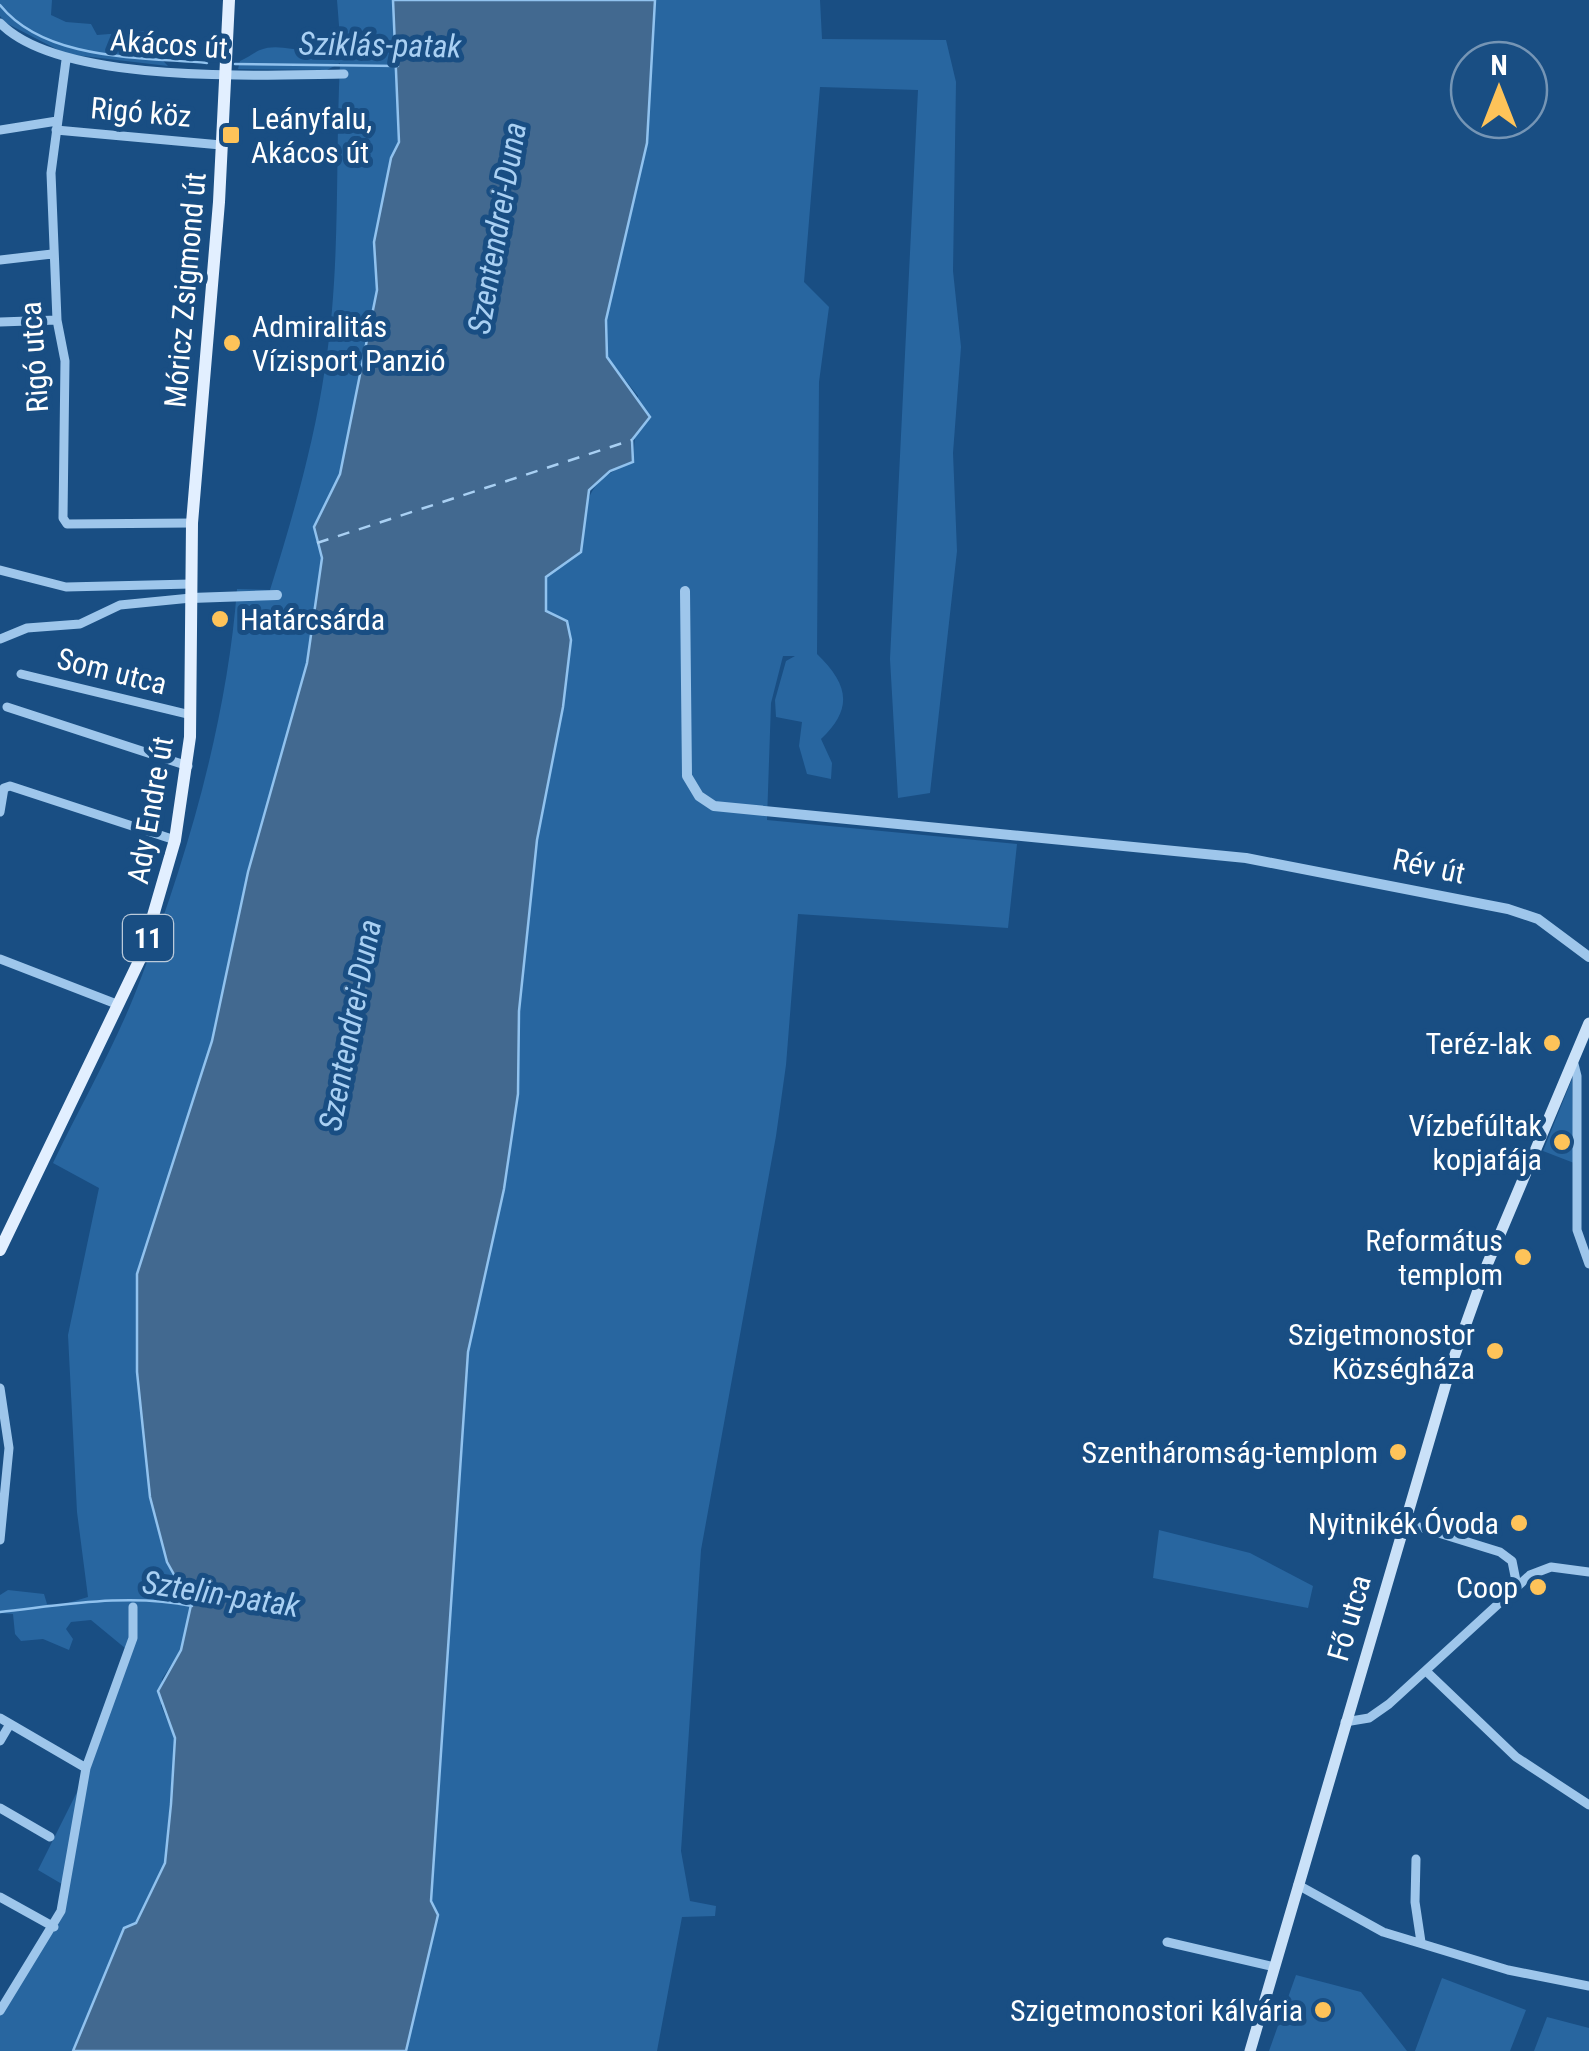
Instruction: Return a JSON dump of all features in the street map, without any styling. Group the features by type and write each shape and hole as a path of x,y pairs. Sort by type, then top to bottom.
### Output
{"main road":[{"name":"Móricz Zsigmond út","path":"191,591 192,522 229,0"},
{"name":"Ady Endre út","path":"0,1249 119,1005 155,917 175,840 188,766 191,591"},
{"name":"Fő utca","path":"1250,2051 1403,1522 1481,1282 1589,1022"}],"street":[{"name":"Akácos út","path":"0,24 13,36 66,60 223,74 344,74"},
{"path":"0,36 13,36"},
{"name":"Rigó utca","path":"66,60 56,126 52,254 65,361 64,522 192,522"},
{"name":"Rigó köz","path":"0,130 56,126 221,145"},
{"path":"0,260 52,254"},
{"path":"0,322 57,320"},
{"path":"0,570 66,587 277,594"},
{"path":"0,638 26,628 80,624 120,604 191,591"},
{"name":"Rév út","path":"685,591 687,776 699,796 714,806 1246,858 1508,909 1538,920 1589,957"},
{"name":"Som utca","path":"21,674 191,716"},
{"path":"8,707 188,766"},
{"path":"0,812 4,788 10,786 175,840"},
{"path":"0,960 119,1005"},
{"path":"1574,1064 1584,1126 1577,1230 1589,1264"},
{"path":"0,1388 9,1448 0,1540"},
{"path":"1403,1522 1500,1552 1512,1560 1517,1586"},
{"path":"1346,1722 1369,1718 1427,1672 1517,1586 1542,1569 1589,1572"},
{"path":"0,2011 54,1927 69,1884 86,1768 133,1638 133,1607"},
{"path":"1427,1672 1516,1757 1589,1805"},
{"path":"0,1718 86,1768"},
{"path":"0,1741 10,1724"},
{"path":"0,1808 50,1837"},
{"path":"1416,1859 1415,1902 1421,1942"},
{"path":"1298,1885 1383,1932 1508,1970 1588,1984"},
{"path":"0,1897 54,1927"},
{"path":"1167,1942 1274,1967"}],"shaded area":[{"path":"0,0 52,0 51,15 66,22 91,24 97,35 147,31 148,45 168,66 66,54 6,23 0,16"},
{"path":"337,0 393,0 399,142 391,158 374,241 377,290 340,474 314,527 322,558 307,662 248,872 212,1041 137,1274 163,1542 167,1562 191,1605 181,1650 162,1679 161,1706 175,1738 165,1863 136,1923 124,1928 73,2051 0,2051 0,2009 66,1896 67,1887 38,1870 86,1774 131,1653 91,1620 71,1622 66,1629 73,1639 69,1650 43,1639 21,1641 15,1634 13,1614 0,1613 0,1595 8,1590 44,1594 47,1604 58,1606 88,1597 77,1512 68,1335 99,1188 53,1163 132,1002 174,884 215,737 237,589 270,590 309,452 330,330 340,63 327,70 238,69 240,61 260,50 318,49 340,38"},
{"path":"655,0 820,0 822,39 946,40 956,82 953,271 961,347 953,453 957,551 930,793 898,798 890,659 918,90 820,87 804,282 829,307 819,382 817,654 835,676 843,696 839,717 821,739 832,763 831,779 807,774 799,746 802,722 776,717 775,700 786,661 795,656 783,656 771,703 767,820 1017,844 1008,928 798,914 776,1136 701,1550 681,1851 690,1901 716,1906 715,1916 682,1917 657,2051 406,2051 438,1915 431,1901 468,1352 504,1189 518,1094 519,1012 537,840 563,707 571,640 567,621 546,611 546,577 574,558 593,490 601,480 633,462 638,396 607,357 606,320 647,143"},
{"path":"1572,1079 1574,1163 1543,1151"},
{"path":"1159,1530 1250,1553 1313,1586 1308,1608 1153,1578"},
{"path":"1296,1975 1361,1992 1407,2051 1269,2051"},
{"path":"1442,1978 1526,2010 1510,2051 1415,2051"},
{"path":"1547,2017 1589,2028 1589,2051 1534,2051"}],"water":[{"name":"Szentendrei-Duna","path":"393,0 655,0 647,143 606,320 607,357 650,417 632,440 633,462 610,471 589,490 581,552 546,577 546,611 567,621 571,640 563,707 537,840 519,1011 518,1094 504,1189 468,1352 431,1901 438,1915 406,2051 73,2051 124,1928 136,1923 165,1863 175,1738 158,1691 181,1650 191,1605 167,1562 150,1497 137,1372 137,1274 212,1041 248,872 307,663 322,558 314,527 340,474 377,290 374,242 391,158 399,142"}],"waterway":[{"name":"Sziklás-patak","path":"0,5 42,37 68,46 124,57 207,63"},
{"name":"Sziklás-patak","path":"235,64 398,66"},
{"name":"Sztelin-patak","path":"0,1612 120,1600 192,1606"}],"ferry route":[{"path":"317,543 632,440"}],"place":[{"name":"Leányfalu, Akácos út","path":"231,135"},
{"name":"Admiralitás Vízisport Panzió","path":"232,343"},
{"name":"Határcsárda","path":"220,619"},
{"name":"Teréz-lak","path":"1552,1043"},
{"name":"Vízbefúltak kopjafája","path":"1562,1142"},
{"name":"Református templom","path":"1523,1257"},
{"name":"Szigetmonostor Községháza","path":"1495,1351"},
{"name":"Szentháromság-templom","path":"1398,1452"},
{"name":"Nyitnikék Óvoda","path":"1519,1523"},
{"name":"Coop","path":"1538,1587"},
{"name":"Szigetmonostori kálvária","path":"1323,2010"}]}
